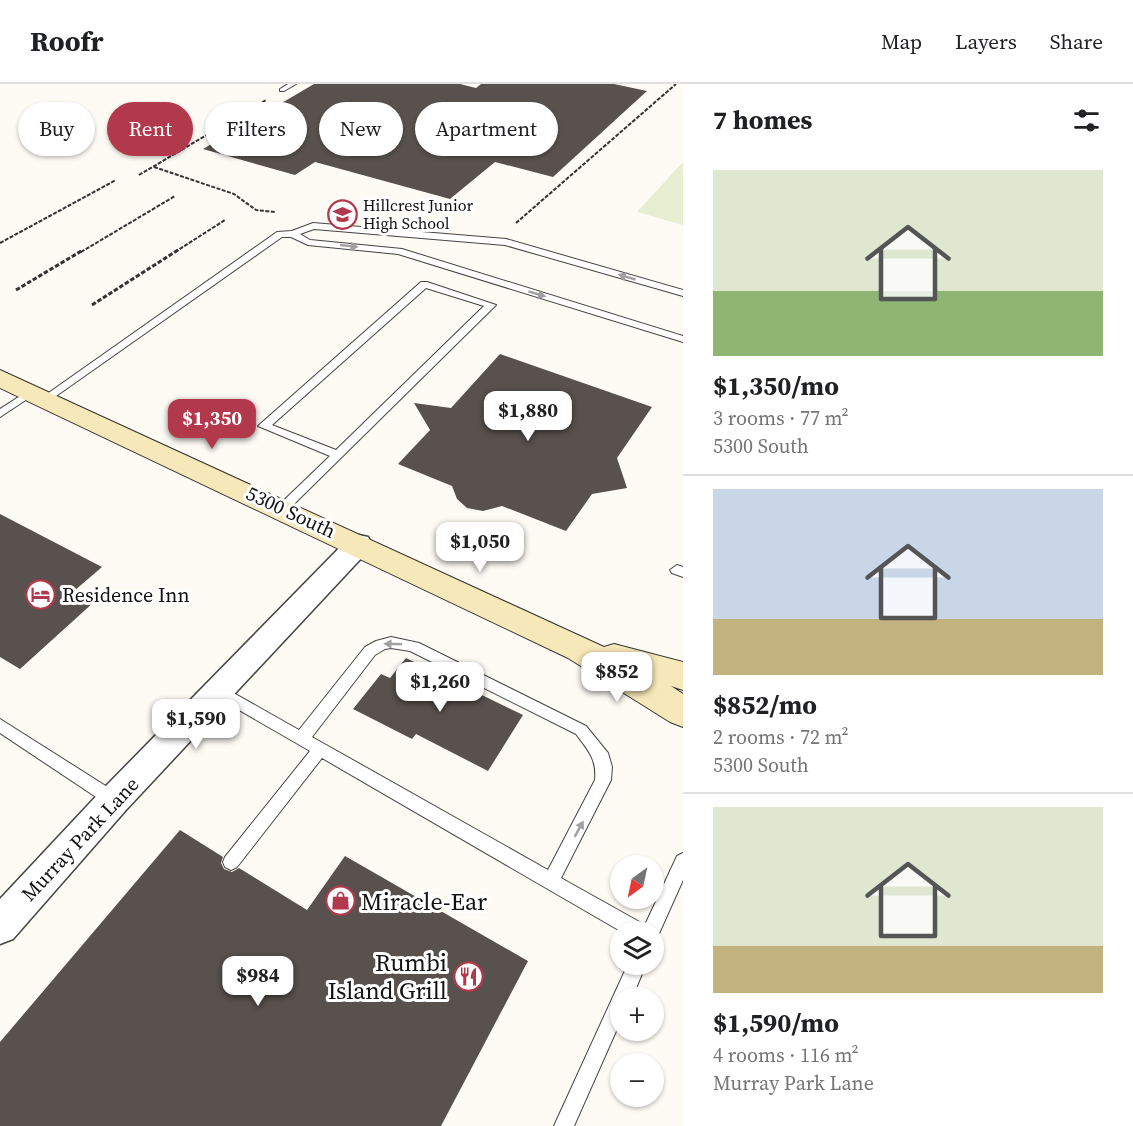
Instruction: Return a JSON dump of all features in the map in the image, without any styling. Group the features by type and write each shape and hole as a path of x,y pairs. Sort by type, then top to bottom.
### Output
{"main road":[{"name":"5300 South","path":"0,378 359,543 580,649 683,712"},
{"name":"5300 South","path":"580,649 683,676"}],"street":[{"name":"Murray Park Lane","path":"0,926 114,800 359,543"}],"lane":[{"path":"282,90 293,84"},
{"path":"0,414 38,396 280,234 293,234 313,226 506,242 683,293"},
{"path":"293,234 308,242 399,251 683,339"},
{"path":"282,508 355,439 491,306 424,284 264,426 338,455"},
{"path":"301,739 370,651 378,645 389,642 414,647 566,721 592,741 604,767 603,780 551,881"},
{"path":"218,691 621,921"},
{"path":"0,725 114,800"},
{"path":"231,862 320,750"},
{"path":"656,921 683,861"},
{"path":"564,1126 610,1023"}],"path":[{"path":"516,223 676,84"},
{"path":"139,175 282,90"},
{"path":"0,243 116,180"},
{"path":"16,290 175,196"},
{"path":"92,305 225,220"}],"green space":[{"path":"683,162 683,225 637,212"}],"building":[{"path":"314,84 460,84 476,88 481,84 614,84 647,91 553,177 495,162 450,199 315,162 295,175 228,156 307,156 307,102 283,102"},
{"path":"500,354 652,407 617,458 627,488 592,494 566,531 502,506 483,511 467,508 457,499 452,486 398,464 430,430 414,403 451,408"},
{"name":"Residence Inn","path":"0,514 102,567 74,591 94,602 20,669 0,657"},
{"path":"406,658 523,715 488,771 416,734 412,739 353,709 381,674 390,678"},
{"path":"180,830 223,857 221,863 224,869 232,872 239,868 307,910 345,856 528,961 441,1126 0,1126 0,1042"}],"place":[{"name":"Hillcrest Junior High School","path":"342,214"},
{"name":"Residence Inn","path":"41,595"},
{"name":"Miracle-Ear","path":"340,901"},
{"name":"Rumbi Island Grill","path":"468,976"}]}
